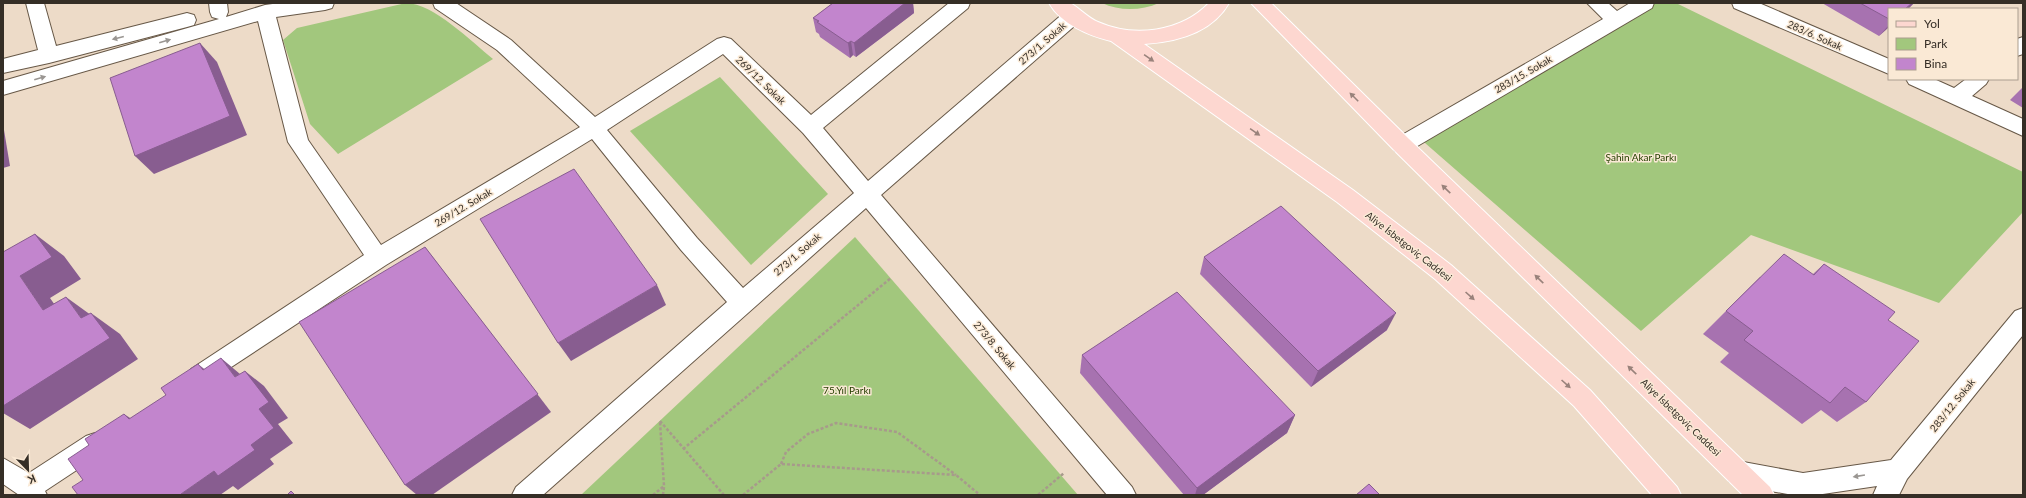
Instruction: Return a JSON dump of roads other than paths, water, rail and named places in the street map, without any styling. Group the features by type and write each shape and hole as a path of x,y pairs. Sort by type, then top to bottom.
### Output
{"main road":[{"path":"1065,10 1093,28 1117,35 1144,38 1171,34 1194,26 1212,13 1220,3"},
{"name":"Aliye İsbetgoviç Caddesi","path":"1260,3 1402,145 1761,495"},
{"name":"Aliye İsbetgoviç Caddesi","path":"1117,35 1345,196 1443,272 1582,398 1668,495"}],"street":[{"path":"35,3 49,56"},
{"path":"3,88 265,12 325,3"},
{"path":"810,127 961,3"},
{"path":"1596,3 1615,19"},
{"name":"283/15. Sokak","path":"1402,145 1615,19 1645,3"},
{"name":"283/6. Sokak","path":"1741,3 1888,67"},
{"path":"448,4 504,45 547,83 594,128 689,244 742,303"},
{"path":"3,66 49,56 219,7 265,12"},
{"name":"273/1. Sokak","path":"525,495 867,194 1065,10"},
{"path":"265,12 298,142 378,258"},
{"name":"269/12. Sokak","path":"181,388 378,258 594,128 724,44 810,127 867,194"},
{"path":"1918,80 2023,128"},
{"path":"1957,97 1978,80"},
{"name":"273/8. Sokak","path":"867,194 1123,495"},
{"name":"283/12. Sokak","path":"1886,495 1898,470 2023,318"},
{"path":"3,470 32,491 108,435"},
{"path":"1738,473 1803,485 1898,470"}],"park label":[{"name":"Şahin Akar Parkı","path":"1641,157"},
{"name":"75.Yıl Parkı","path":"847,390"}]}
